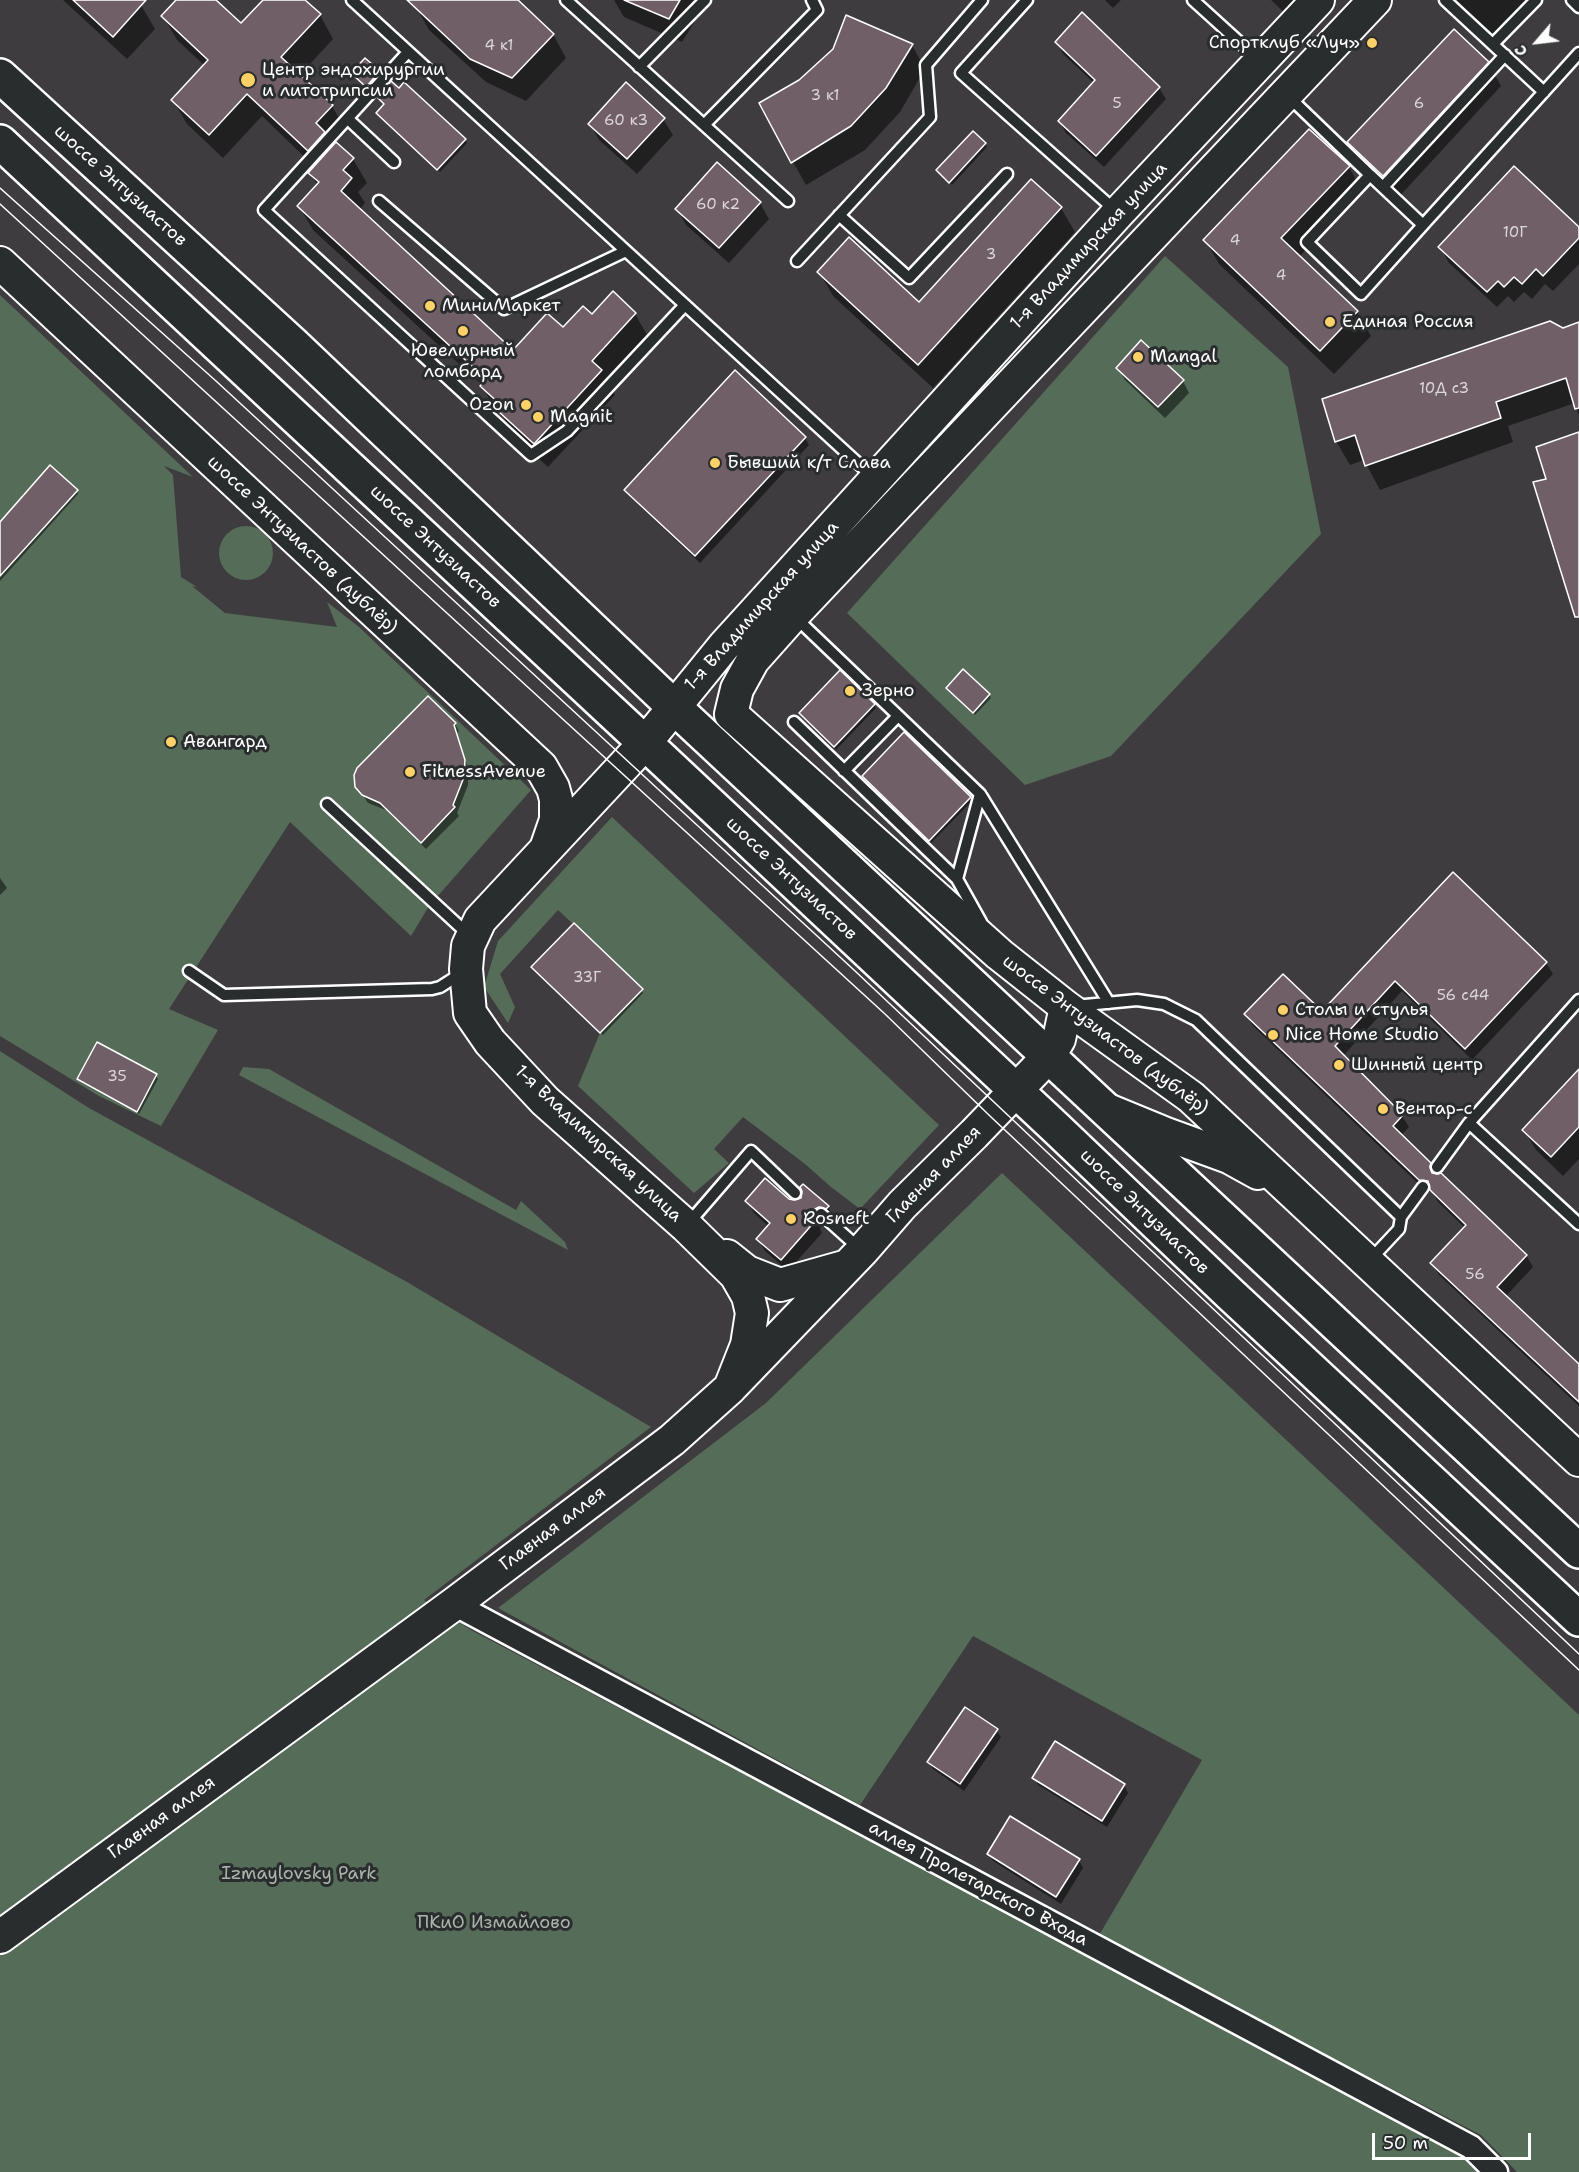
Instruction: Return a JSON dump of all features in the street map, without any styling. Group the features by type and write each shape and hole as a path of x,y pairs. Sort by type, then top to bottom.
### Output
{"main road":[{"name":"1-я Владимирская улица","path":"730,1388 747,1345 752,1313 748,1296 736,1275 686,1226 545,1101 490,1042 470,1013 466,969 468,946 480,920 645,743 724,645 1118,213 1318,0"},
{"name":"1-я Владимирская улица","path":"720,727 753,660 793,615 1375,0"},
{"name":"шоссе Энтузиастов","path":"0,76 294,345 673,706 720,727 1049,1056 1579,1551"},
{"name":"шоссе Энтузиастов","path":"0,142 1579,1619"},
{"name":"шоссе Энтузиастов (дублёр)","path":"0,263 541,767 553,788 556,799 556,820 546,849"},
{"name":"шоссе Энтузиастов (дублёр)","path":"720,727 1066,1007 1191,1097 1579,1460"},
{"name":"Главная аллея","path":"0,1937 454,1604 672,1440 730,1388 855,1259 902,1205 1049,1056 1059,1039 1066,1007"},
{"path":"1108,1111 1229,1157 1293,1192"},
{"name":"1-я Владимирская улица","path":"686,1226 747,1272 780,1285 855,1259"}],"street":[{"name":"аллея Пролетарского Входа","path":"454,1604 925,1848 1049,1915 1472,2147 1496,2172"}],"lane":[{"path":"352,0 875,479"},
{"path":"566,0 788,201"},
{"path":"639,67 705,0"},
{"path":"704,125 817,10 812,0"},
{"path":"797,261 930,117 926,65 982,0"},
{"path":"1027,0 961,73 1118,213"},
{"path":"1193,0 1260,61"},
{"path":"1446,0 1544,92"},
{"path":"1493,44 1536,0"},
{"path":"1572,0 1579,7"},
{"path":"408,52 264,210 531,455 567,431 685,305"},
{"path":"1370,175 1307,242 1362,294 1579,53"},
{"path":"1383,187 1505,55"},
{"path":"1286,94 1423,225"},
{"path":"348,119 394,162"},
{"path":"839,215 909,278 1007,174"},
{"path":"379,201 504,309 626,251"},
{"path":"793,615 980,794 1114,1003"},
{"path":"844,771 898,716"},
{"path":"794,722 957,879 999,954"},
{"path":"957,879 980,794"},
{"path":"327,804 472,938"},
{"path":"189,971 224,995 432,990 466,969"},
{"path":"1066,1007 1137,1000 1164,1004 1196,1020 1401,1217"},
{"path":"1437,1167 1469,1123 1579,1000"},
{"path":"1469,1123 1579,1224"},
{"path":"686,1226 751,1151 795,1193"},
{"path":"1368,1262 1399,1229 1401,1217 1423,1187"},
{"path":"821,1215 855,1259"}],"green space":[{"path":"1165,256 1288,367 1321,534 1111,756 1025,785 847,613"},
{"name":"Авангард","path":"0,295 193,477 164,466 173,475 181,577 197,587 192,586 225,613 337,627 327,602 359,627 531,790 429,906 411,936 290,822 169,1009 218,1030 161,1126 99,1096 0,1036"},
{"path":"241,526 251,526 261,530 269,538 273,553 269,568 261,576 251,580 241,580 231,576 223,568 219,558 219,548 223,538 231,530"},
{"path":"612,817 939,1125 860,1209 743,1117 714,1149 729,1163 694,1193 578,1086 600,1033 642,988 558,910 500,974 515,1007 508,1023 484,987 498,941"},
{"name":"Izmaylovsky Park","path":"0,1051 89,1108 407,1282 651,1427 424,1600 471,1630 1465,2154 1483,2172 0,2172"},
{"path":"243,1067 269,1069 516,1210 521,1201 565,1242 568,1250 239,1075"},
{"path":"1002,1173 1579,1715 1579,2172 1517,2172 1481,2135 1098,1937 1202,1760 973,1636 860,1805 498,1608 766,1403"}],"building":[{"path":"73,0 146,0 113,37"},
{"name":"Центр эндохирургии и литотрипсии","path":"176,0 216,0 241,23 263,0 305,0 321,14 281,57 333,105 316,123 325,132 308,151 247,94 209,135 171,100 208,60 161,16"},
{"path":"407,0 518,0 554,34 512,78 470,59"},
{"path":"624,0 680,0 669,19"},
{"path":"1082,12 1160,87 1096,156 1058,121 1095,80 1055,42"},
{"path":"846,15 913,44 886,88 851,126 791,163 759,103 799,80 833,49"},
{"path":"1454,29 1489,62 1383,176 1347,142"},
{"path":"365,58 380,71 366,87 351,73"},
{"path":"391,81 399,88 404,82 466,139 437,170 376,113 384,104 377,97"},
{"path":"626,82 665,118 627,159 588,124"},
{"path":"1309,129 1350,166 1281,238 1358,311 1320,351 1203,240"},
{"path":"973,131 986,143 949,183 936,170"},
{"path":"336,142 354,158 343,170 352,178 341,191 513,350 547,313 563,327 583,306 592,314 613,291 636,313 592,361 602,370 534,444 499,412 503,407 480,386 486,379 297,206 319,182 308,173"},
{"path":"717,162 761,202 719,248 675,209"},
{"path":"1514,166 1579,227 1579,238 1543,276 1536,269 1522,284 1514,277 1504,287 1498,281 1487,292 1438,247"},
{"path":"1031,179 1062,207 918,365 817,272 849,237 919,302"},
{"path":"1550,321 1563,328 1579,322 1579,408 1575,409 1566,378 1496,402 1501,418 1365,466 1355,435 1335,442 1322,399"},
{"path":"1141,340 1184,380 1158,407 1116,368"},
{"name":"Бывший к/т Слава","path":"735,370 806,437 695,556 624,490"},
{"path":"1579,432 1579,617 1575,617 1533,482 1546,479 1536,447"},
{"path":"50,465 78,490 0,576 0,522"},
{"path":"963,669 990,694 973,713 946,688"},
{"path":"840,670 875,704 834,747 799,713"},
{"name":"FitnessAvenue","path":"428,696 456,723 454,725 465,760 464,777 453,805 455,807 421,843 380,803 362,795 355,787 354,775 357,768"},
{"path":"904,732 971,797 929,841 862,776"},
{"path":"1453,872 1547,962 1465,1049 1395,981 1335,1046 1403,1115 1393,1126 1431,1163 1432,1173 1441,1173 1527,1255 1497,1287 1579,1364 1579,1402 1430,1263 1466,1225 1430,1190 1428,1181 1419,1180 1244,1014 1283,974 1322,1011"},
{"path":"574,923 643,989 600,1033 531,967"},
{"path":"97,1042 157,1074 137,1112 77,1079"},
{"path":"1579,1069 1579,1127 1551,1157 1522,1130"},
{"name":"Rosneft","path":"765,1178 789,1199 794,1200 801,1198 800,1187 803,1184 829,1206 826,1209 819,1207 815,1209 816,1220 781,1260 756,1239 770,1223 745,1201"},
{"path":"965,1707 998,1729 960,1784 927,1762"},
{"path":"1055,1741 1125,1784 1102,1821 1032,1778"},
{"path":"1010,1816 1080,1859 1056,1897 987,1854"}],"tram line":[{"path":"0,188 216,381 854,970 1579,1654"},
{"path":"0,204 885,1014 991,1117 1579,1670"}],"place":[{"name":"Спортклуб «Луч»","path":"1372,43"},
{"name":"Центр эндохирургии и литотрипсии","path":"248,80"},
{"name":"МиниМаркет","path":"430,306"},
{"name":"Единая Россия","path":"1330,322"},
{"name":"Ювелирный ломбард","path":"463,331"},
{"name":"Mangal","path":"1138,357"},
{"name":"Ozon","path":"526,405"},
{"name":"Magnit","path":"538,417"},
{"name":"Бывший к/т Слава","path":"715,463"},
{"name":"Зерно","path":"850,691"},
{"name":"Авангард","path":"171,742"},
{"name":"FitnessAvenue","path":"410,772"},
{"name":"Столы и стулья","path":"1283,1010"},
{"name":"Nice Home Studio","path":"1273,1035"},
{"name":"Шинный центр","path":"1339,1065"},
{"name":"Вентар-с","path":"1383,1109"},
{"name":"Rosneft","path":"791,1219"}],"park label":[{"name":"ПКиО Измайлово","path":"494,1923"}]}
